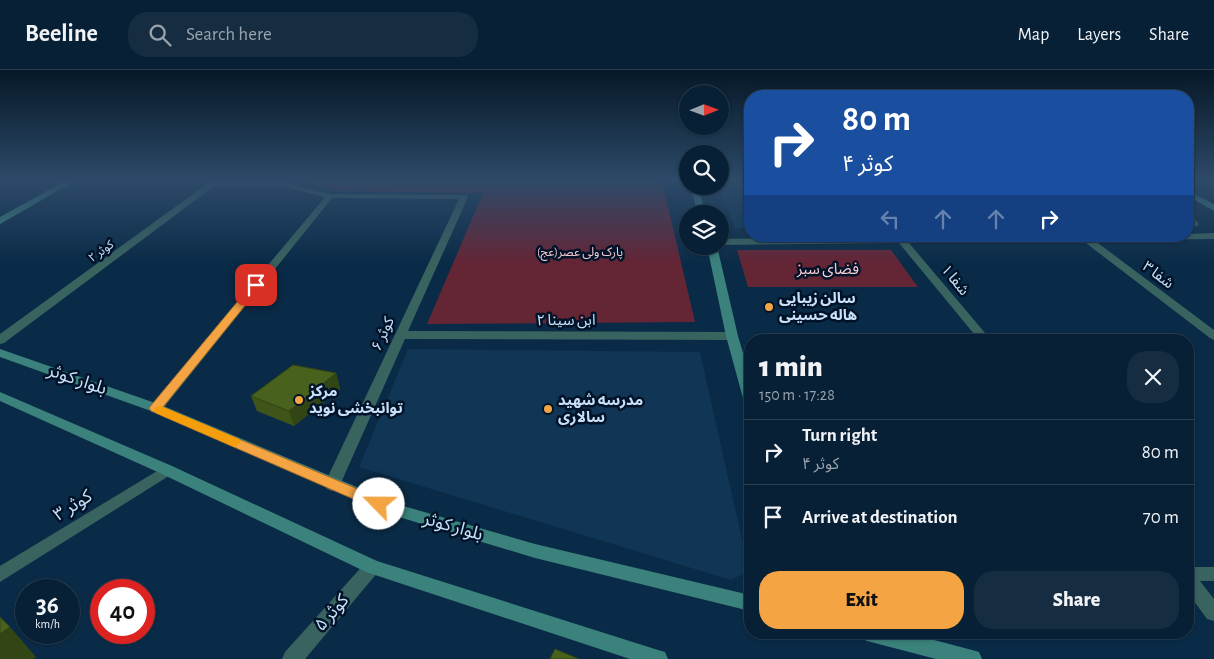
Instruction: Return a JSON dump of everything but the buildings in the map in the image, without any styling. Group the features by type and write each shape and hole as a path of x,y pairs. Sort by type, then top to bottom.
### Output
{"street":[{"path":"0,221 22,208"},
{"name":"کوثر ۲","path":"0,340 180,208"},
{"path":"156,408 320,208"},
{"name":"کوثر ۶","path":"332,485 458,208"},
{"path":"1194,236 1214,236"},
{"path":"729,242 744,241"},
{"name":"شفا ۱","path":"904,242 980,334"},
{"name":"شفا ۳","path":"1090,242 1214,336"},
{"path":"714,255 732,336 744,377"},
{"name":"ابن سینا ۲","path":"400,335 732,336"},
{"name":"بلوار کوثر","path":"0,353 156,408 332,485 395,510 535,551 744,602"},
{"path":"0,396 167,470 372,568 658,659"},
{"name":"کوثر ۳","path":"0,575 167,470"},
{"name":"کوثر ۵","path":"292,659 372,568"},
{"path":"1194,574 1214,574"},
{"path":"1194,588 1214,613"},
{"path":"894,639 972,659"}],"shaded area":[{"path":"729,208 744,208 744,228 735,228"},
{"name":"مدرسه شهید سالاری","path":"408,349 700,352 744,549 744,574 731,580 359,467"}],"green space":[{"name":"پارک ولی عصر(عج)","path":"476,208 668,208 695,322 427,324"},
{"name":"فضای سبز","path":"737,250 891,250 918,287 748,287"}],"slow traffic":[{"path":"161,410 234,442"}],"place":[{"name":"سالن زیبایی هاله حسینی","path":"769,307"},
{"name":"مرکز توانبخشی نوید","path":"299,400"},
{"name":"مدرسه شهید سالاری","path":"548,409"}],"route":[{"path":"256,285 156,408 379,504"}]}
